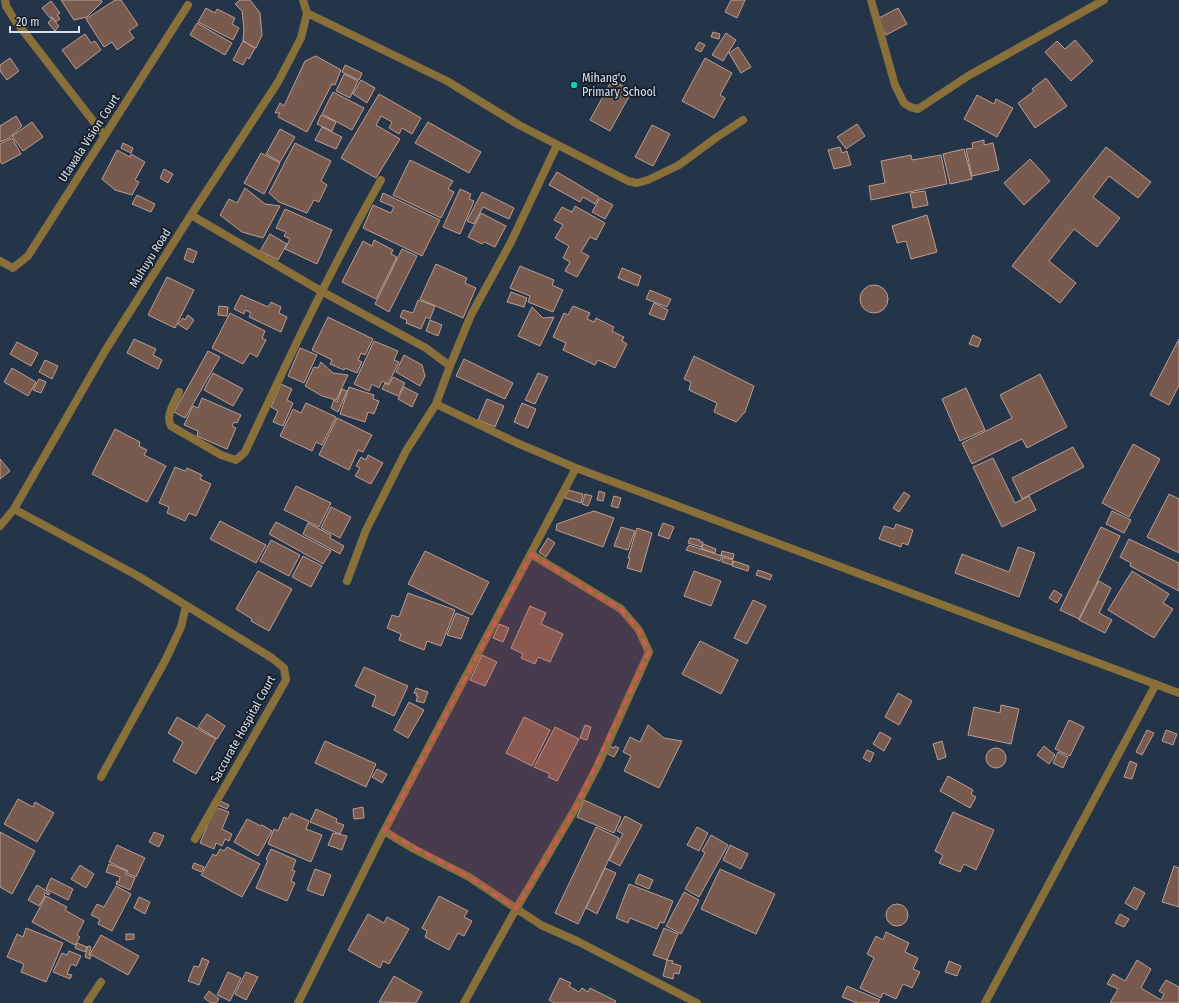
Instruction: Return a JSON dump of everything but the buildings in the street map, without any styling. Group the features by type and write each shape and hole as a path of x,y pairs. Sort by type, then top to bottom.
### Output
{"street":[{"path":"5,0 6,6 14,19 104,135"},
{"path":"303,0 307,13 447,81 519,125 628,181 637,183 648,180 679,166 717,137 743,120"},
{"path":"871,0 895,85 904,103 910,108 918,108 968,76 1104,0"},
{"name":"Utawala Vision Court","path":"0,261 13,268 28,256 188,2"},
{"name":"Muhuyu Road","path":"0,526 14,509 105,351 191,215 278,82 301,38 307,13"},
{"path":"347,581 366,530 406,451 436,404 471,315 511,242 557,145"},
{"path":"179,392 169,414 168,421 171,426 221,455 236,460 245,452 321,291 350,234 381,180"},
{"path":"191,215 321,291 426,348 450,366"},
{"path":"436,404 517,443 576,468 1179,693"},
{"path":"298,1003 384,831 576,468"},
{"name":"Saccurate Hospital Court","path":"14,509 138,576 272,658 284,668 286,680 196,839"},
{"path":"464,1003 516,909 574,811 598,765 649,652 639,630 621,609 531,554"},
{"path":"101,777 169,652 181,627 186,606"},
{"path":"986,1003 1156,684"},
{"path":"384,831 414,849 470,877 541,925 579,942 697,1003"},
{"path":"88,1003 101,982"}],"highlighted area":[{"path":"531,554 621,609 639,630 649,652 574,811 516,909 469,877 384,831"}],"place":[{"name":"Mihang'o Primary School","path":"574,85"}]}
